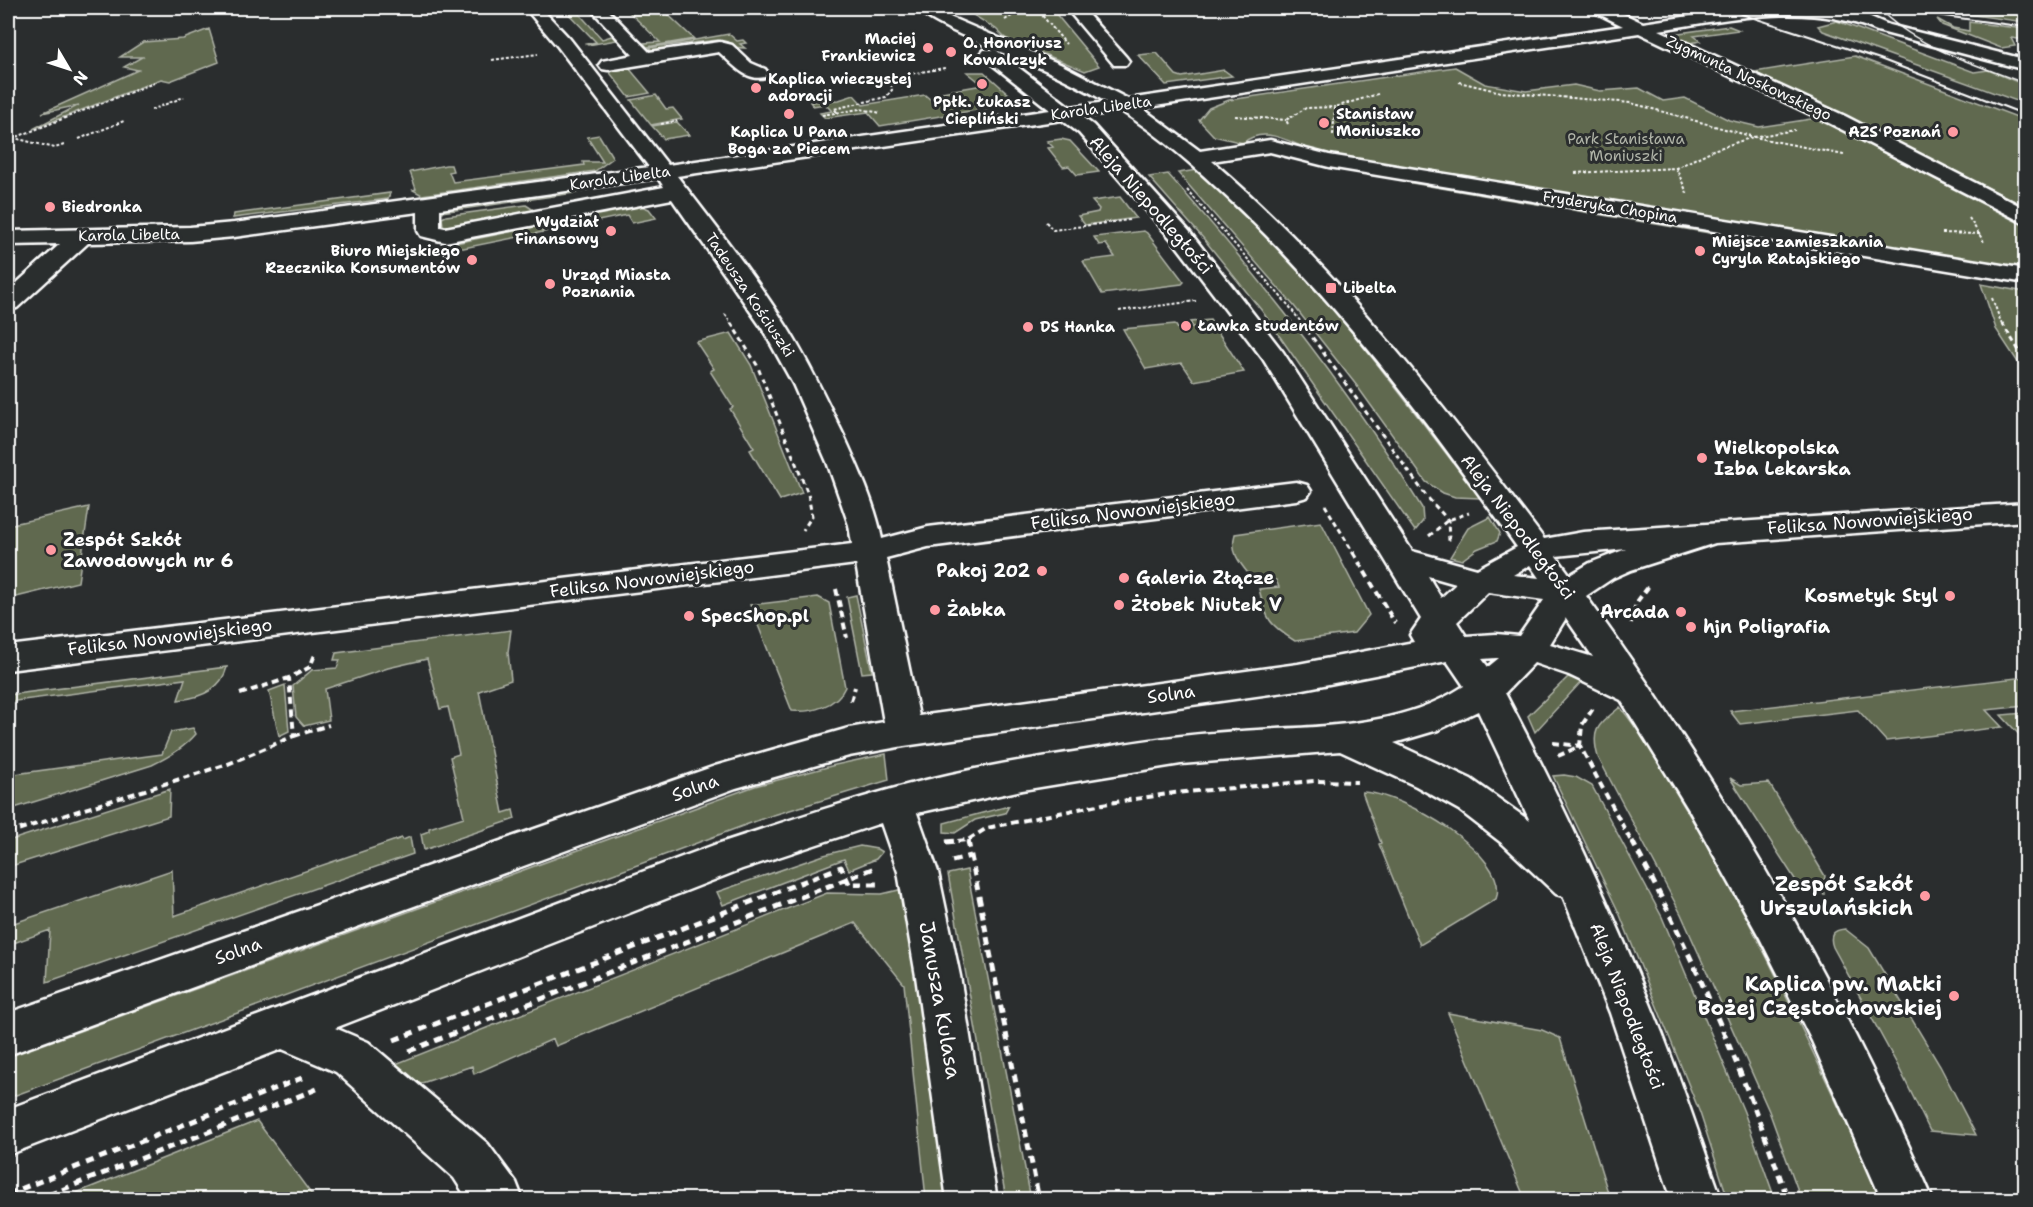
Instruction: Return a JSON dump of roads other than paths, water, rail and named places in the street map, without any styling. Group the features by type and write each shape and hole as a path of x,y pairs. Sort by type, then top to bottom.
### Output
{"street":[{"name":"Tadeusza Kościuszki","path":"533,8 670,182 745,283 792,357 842,462 864,525 892,681 904,732"},
{"path":"598,8 645,58"},
{"name":"Aleja Niepodległości","path":"925,8 946,21 1090,85 1156,125 1269,223 1331,288 1398,368 1568,593 1616,696 1674,754 1775,926 1838,1045 1908,1200"},
{"path":"1074,8 1120,62"},
{"name":"Zygmunta Noskowskiego","path":"1599,8 1838,120 2025,218"},
{"path":"1838,8 1883,28 2023,59"},
{"name":"Karola Libelta","path":"429,204 429,231 446,235 670,182 1066,113 1766,9 1809,10 1862,20"},
{"path":"1917,20 1933,29 1994,52 2023,59"},
{"name":"Aleja Niepodległości","path":"946,21 966,39 995,57 1090,133 1181,236 1267,348 1413,550 1448,634 1485,689 1523,763 1583,894 1632,1013 1697,1200"},
{"path":"610,46 631,42"},
{"path":"608,64 720,47 726,49 745,67 759,73"},
{"path":"570,53 590,49"},
{"path":"1090,85 1169,98"},
{"path":"1195,158 1181,118 1182,107 1192,99 1207,93"},
{"name":"Fryderyka Chopina","path":"1195,158 1270,146 1329,161 2025,276"},
{"name":"Karola Libelta","path":"8,238 213,232 429,204 670,182"},
{"path":"8,303 82,236"},
{"name":"Feliksa Nowowiejskiego","path":"8,658 870,552 928,537 1309,495"},
{"name":"Feliksa Nowowiejskiego","path":"1538,551 1583,542 2025,512"},
{"name":"Feliksa Nowowiejskiego","path":"1568,593 1584,581 1640,556 1714,533"},
{"path":"8,1131 728,857 814,827 894,804 996,780 1207,746 1345,738 1427,720 1485,689 1528,649 1568,593 1483,581 1413,550"},
{"path":"1448,634 1483,581 1510,563 1538,551"},
{"name":"Solna","path":"8,1034 728,776 849,742 904,732 1298,677 1412,654 1448,634 1496,646 1528,649 1581,666 1616,696"},
{"path":"1345,738 1411,766 1474,800 1534,848 1583,894"},
{"name":"Janusza Kulasa","path":"894,804 918,872 938,976 972,1200"},
{"path":"282,1027 358,1063 484,1180"}],"tram line":[{"path":"1878,8 1893,22 1928,44 1967,62 2026,84"},
{"path":"1973,8 2026,13"}],"railway":[{"path":"1723,8 1880,59 2026,115"},
{"path":"1884,8 2026,27"}],"place":[{"name":"Maciej Frankiewicz","path":"928,48"},
{"name":"O. Honoriusz Kowalczyk","path":"951,52"},
{"name":"Ppłk. Łukasz Ciepliński","path":"982,84"},
{"name":"Kaplica wieczystej adoracji","path":"756,88"},
{"name":"Kaplica U Pana Boga za Piecem","path":"789,114"},
{"name":"Stanisław Moniuszko","path":"1324,123"},
{"name":"AZS Poznań","path":"1953,132"},
{"name":"Biedronka","path":"50,207"},
{"name":"Wydział Finansowy","path":"611,231"},
{"name":"Miejsce zamieszkania Cyryla Ratajskiego","path":"1700,251"},
{"name":"Biuro Miejskiego Rzecznika Konsumentów","path":"472,260"},
{"name":"Urząd Miasta Poznania","path":"550,284"},
{"name":"Libelta","path":"1331,288"},
{"name":"Ławka studentów","path":"1186,326"},
{"name":"DS Hanka","path":"1028,327"},
{"name":"Wielkopolska Izba Lekarska","path":"1702,458"},
{"name":"Zespół Szkół Zawodowych nr 6","path":"51,550"},
{"name":"Pakoj 202","path":"1042,571"},
{"name":"Galeria Złącze","path":"1124,578"},
{"name":"Kosmetyk Styl","path":"1950,596"},
{"name":"Żłobek Niutek V","path":"1119,605"},
{"name":"Żabka","path":"935,610"},
{"name":"Arcada","path":"1681,612"},
{"name":"SpecShop.pl","path":"689,616"},
{"name":"hjn Poligrafia","path":"1691,627"},
{"name":"Zespół Szkół Urszulańskich","path":"1925,896"},
{"name":"Kaplica pw. Matki Bożej Częstochowskiej","path":"1954,996"}],"park label":[{"name":"Park Stanisława Moniuszki","path":"1626,148"}]}
